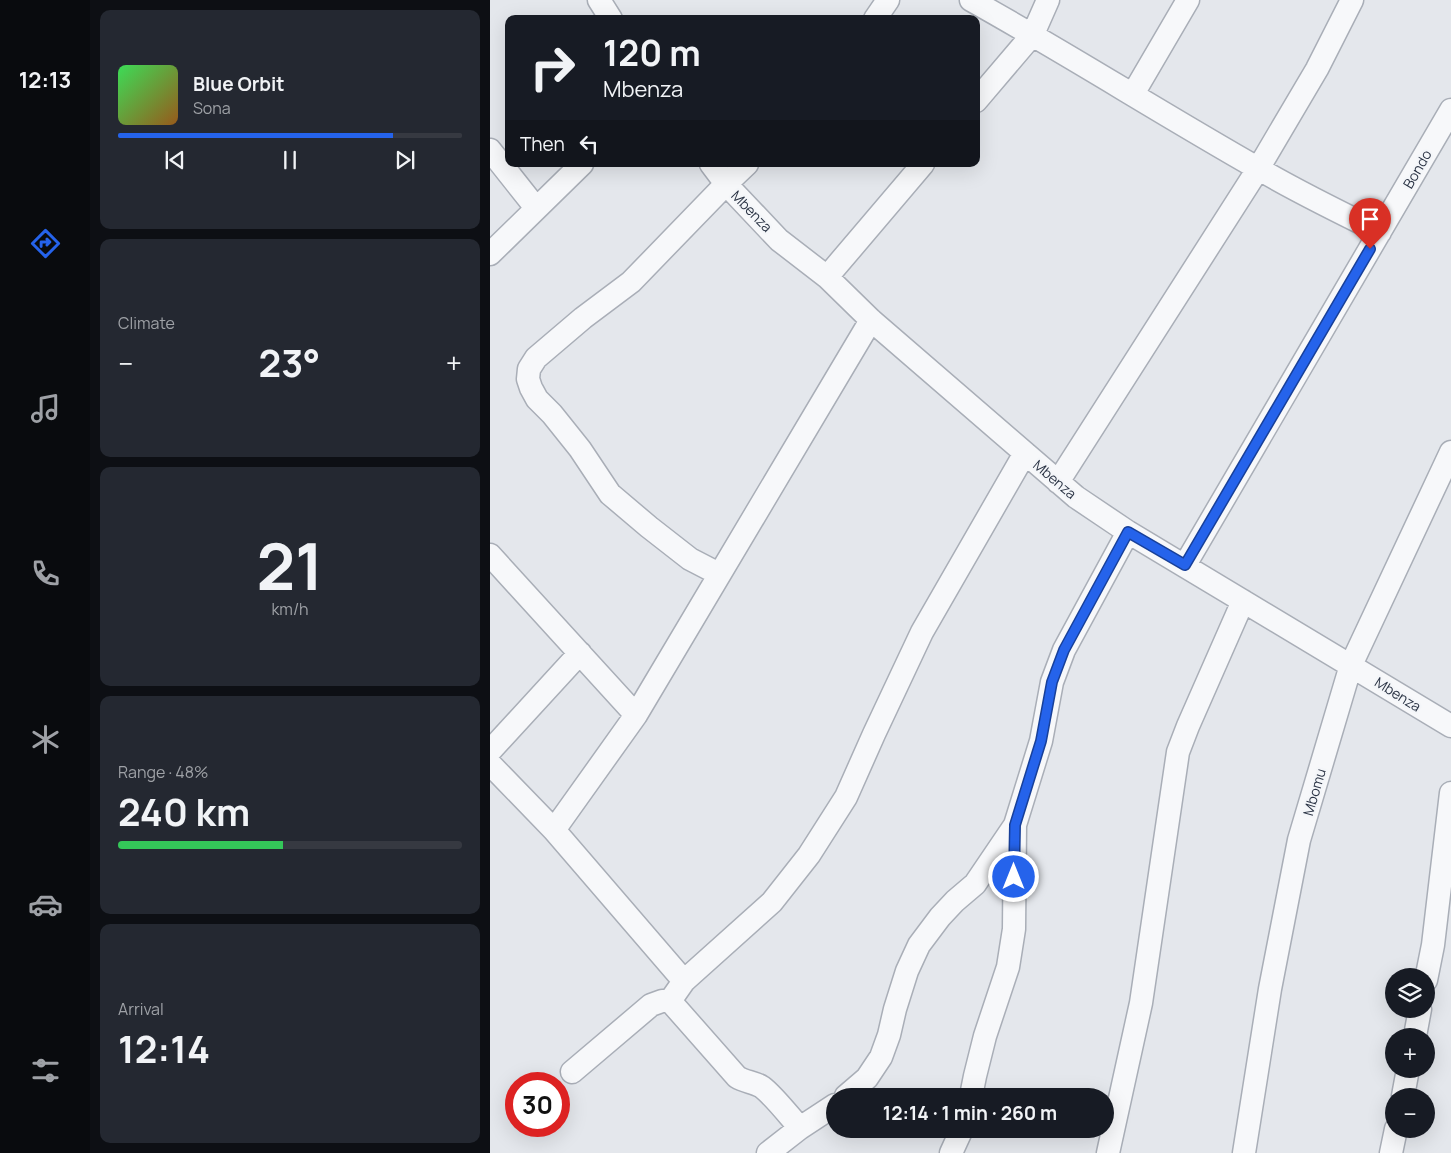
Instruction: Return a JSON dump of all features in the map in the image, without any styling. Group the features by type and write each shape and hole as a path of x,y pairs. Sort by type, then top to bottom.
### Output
{"street":[{"path":"599,0 608,15"},
{"path":"878,15 888,0"},
{"path":"971,0 1033,34 1258,169 1380,232"},
{"path":"980,97 1033,34 1048,0"},
{"path":"1133,94 1188,0"},
{"path":"1058,482 1258,169 1317,70 1352,0"},
{"name":"Bondo","path":"1185,565 1451,110"},
{"path":"490,150 536,208"},
{"path":"490,254 579,167"},
{"name":"Mbenza","path":"713,167 726,184 780,240 826,277 871,320 1076,497 1128,532 1451,726"},
{"path":"719,574 690,559 610,494 580,449 538,399 531,388 528,378 529,369 536,358 583,318 630,282 744,167"},
{"path":"826,277 920,167"},
{"path":"554,830 636,715 871,320"},
{"name":"Mbomu","path":"1244,1153 1270,989 1299,840 1351,665 1451,452"},
{"path":"670,1001 684,981 772,902 808,855 841,806 922,632 1025,453"},
{"path":"973,1088 986,1036 1008,967 1014,929 1015,825 1041,741 1052,682 1061,658 1128,532"},
{"path":"490,555 636,715"},
{"path":"1108,1153 1141,1003 1178,752 1244,601"},
{"path":"490,751 580,653"},
{"path":"490,764 554,830 684,981"},
{"path":"1428,968 1433,945 1451,793"},
{"path":"855,1088 867,1078 881,1057 889,1035 895,1009 919,945 940,917 975,884 1015,825"},
{"path":"572,1072 650,1005 662,1001 670,1001 737,1077 762,1087 800,1128"},
{"path":"768,1153 826,1111"},
{"path":"951,1153 958,1138"},
{"path":"1391,1153 1394,1138"}],"route":[{"path":"1014,877 1015,825 1041,741 1052,682 1064,650 1128,532 1185,565 1370,249"}]}
